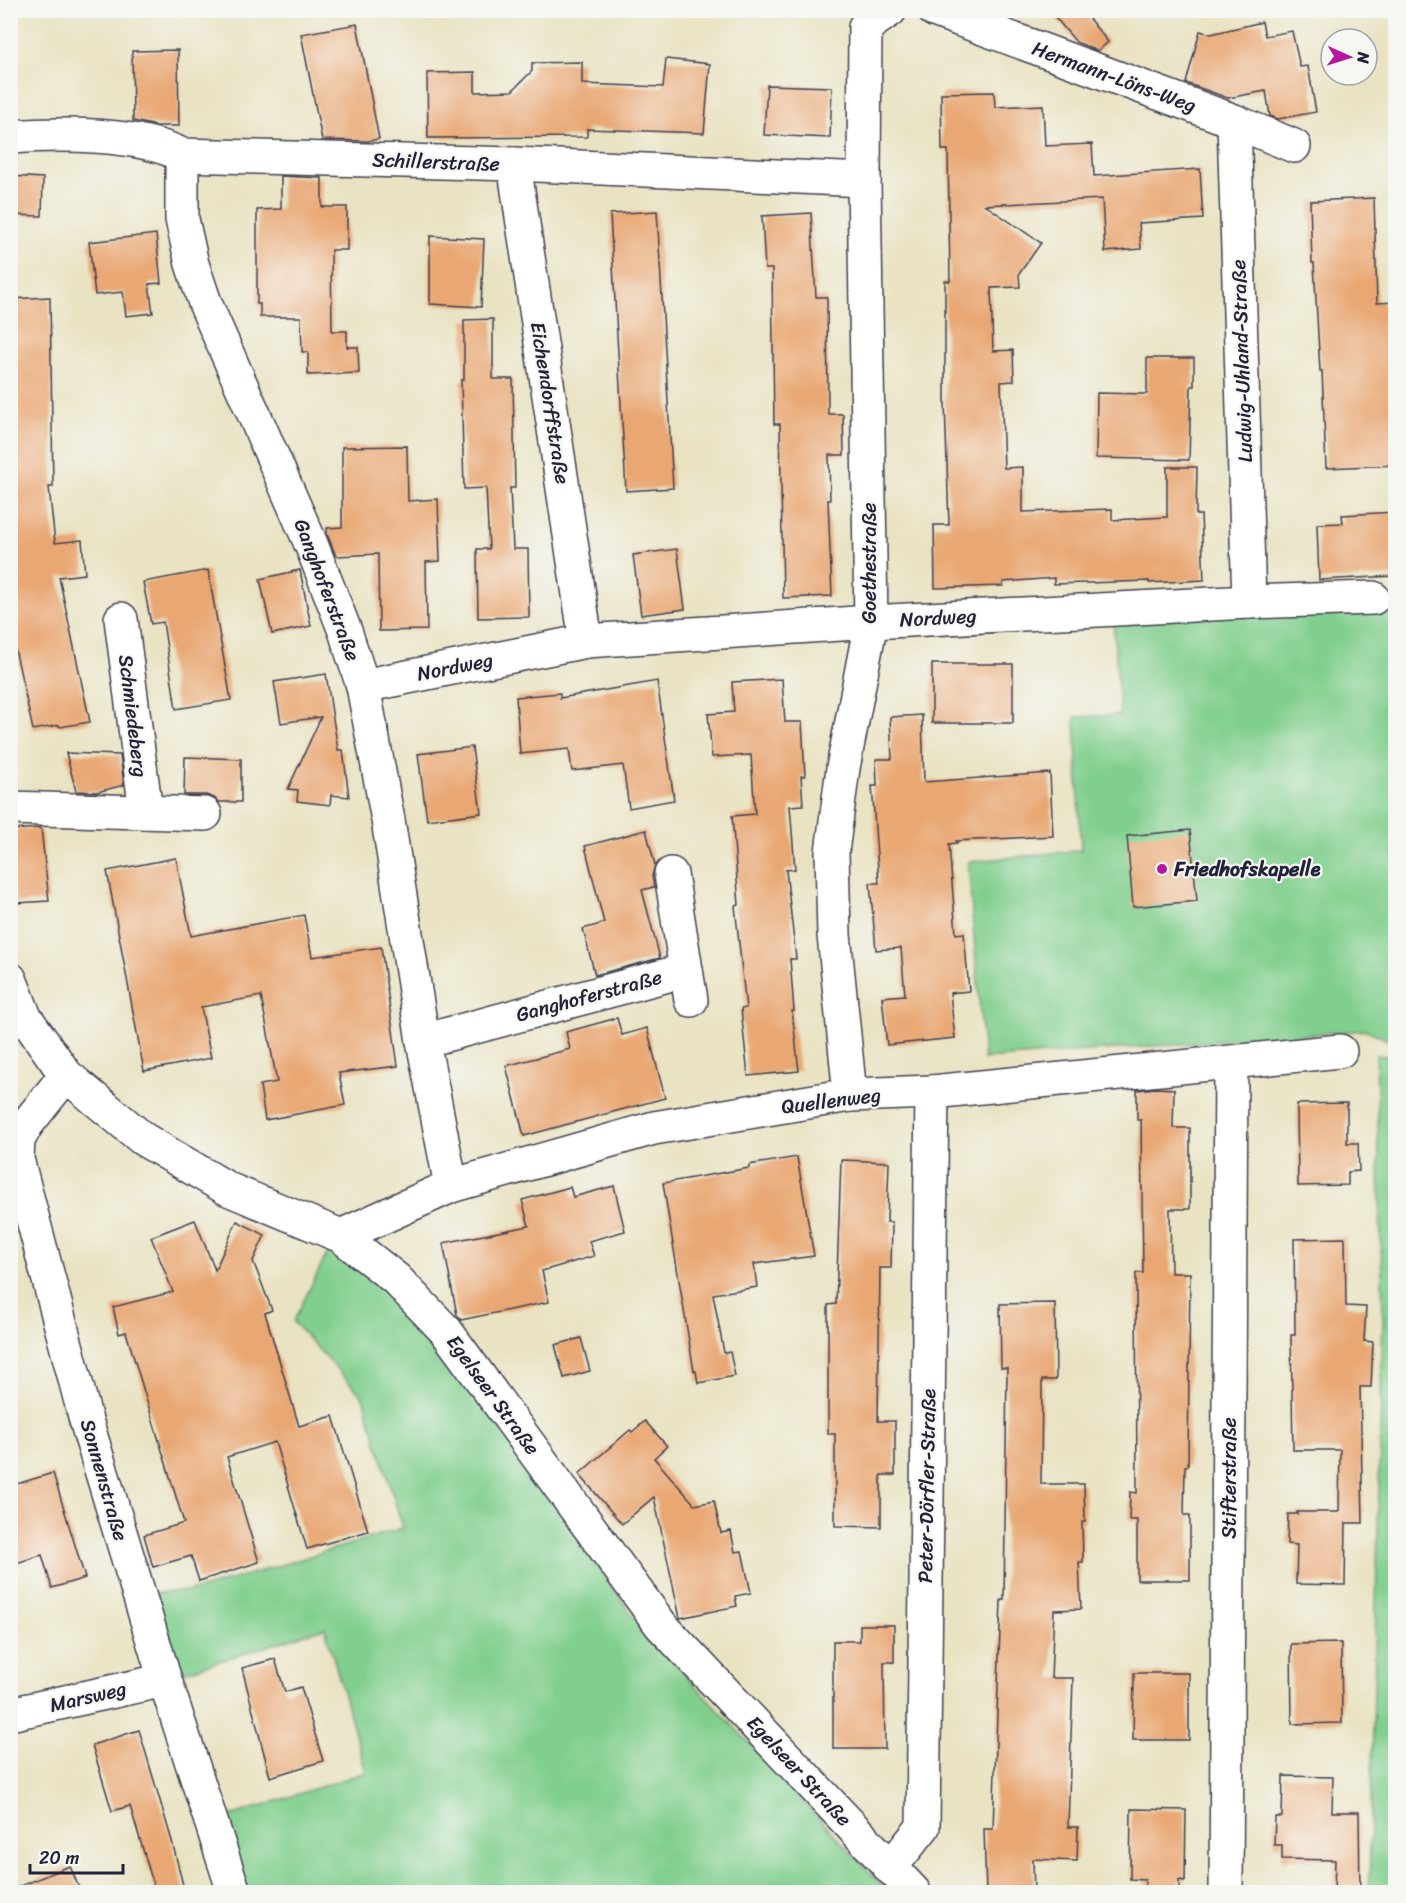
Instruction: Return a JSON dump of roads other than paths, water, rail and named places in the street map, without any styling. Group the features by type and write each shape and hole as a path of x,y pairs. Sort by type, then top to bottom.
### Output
{"street":[{"name":"Hermann-Löns-Weg","path":"933,10 1234,121 1294,146"},
{"name":"Goethestraße","path":"850,1095 834,935 832,852 843,768 871,622 864,180 878,19"},
{"name":"Ludwig-Uhland-Straße","path":"1234,121 1249,602"},
{"name":"Schillerstraße","path":"10,137 34,135 93,137 142,142 167,147 182,155 514,164 864,180"},
{"name":"Ganghoferstraße","path":"182,155 182,219 192,264 205,303 315,554 345,631 363,686 388,820 423,1041 451,1186"},
{"name":"Eichendorffstraße","path":"514,164 586,641"},
{"name":"Nordweg","path":"363,686 586,641 871,622 1249,602 1373,598"},
{"name":"Schmiedeberg","path":"121,619 146,812"},
{"path":"10,808 205,814"},
{"name":"Ganghoferstraße","path":"423,1041 688,985 671,874"},
{"name":"Egelseer Straße","path":"10,979 25,1017 66,1075 143,1139 228,1189 341,1236 396,1279 446,1331 661,1625 914,1893"},
{"name":"Quellenweg","path":"341,1236 451,1186 654,1128 850,1095 932,1092 1340,1051"},
{"name":"Stifterstraße","path":"1226,1893 1231,1063"},
{"name":"Sonnenstraße","path":"66,1075 18,1140 17,1159 85,1417 165,1680 234,1893"},
{"name":"Peter-Dörfler-Straße","path":"890,1868 923,1827 932,1092"},
{"name":"Marsweg","path":"10,1714 165,1680"}],"place":[{"name":"Friedhofskapelle","path":"1162,869"}]}
